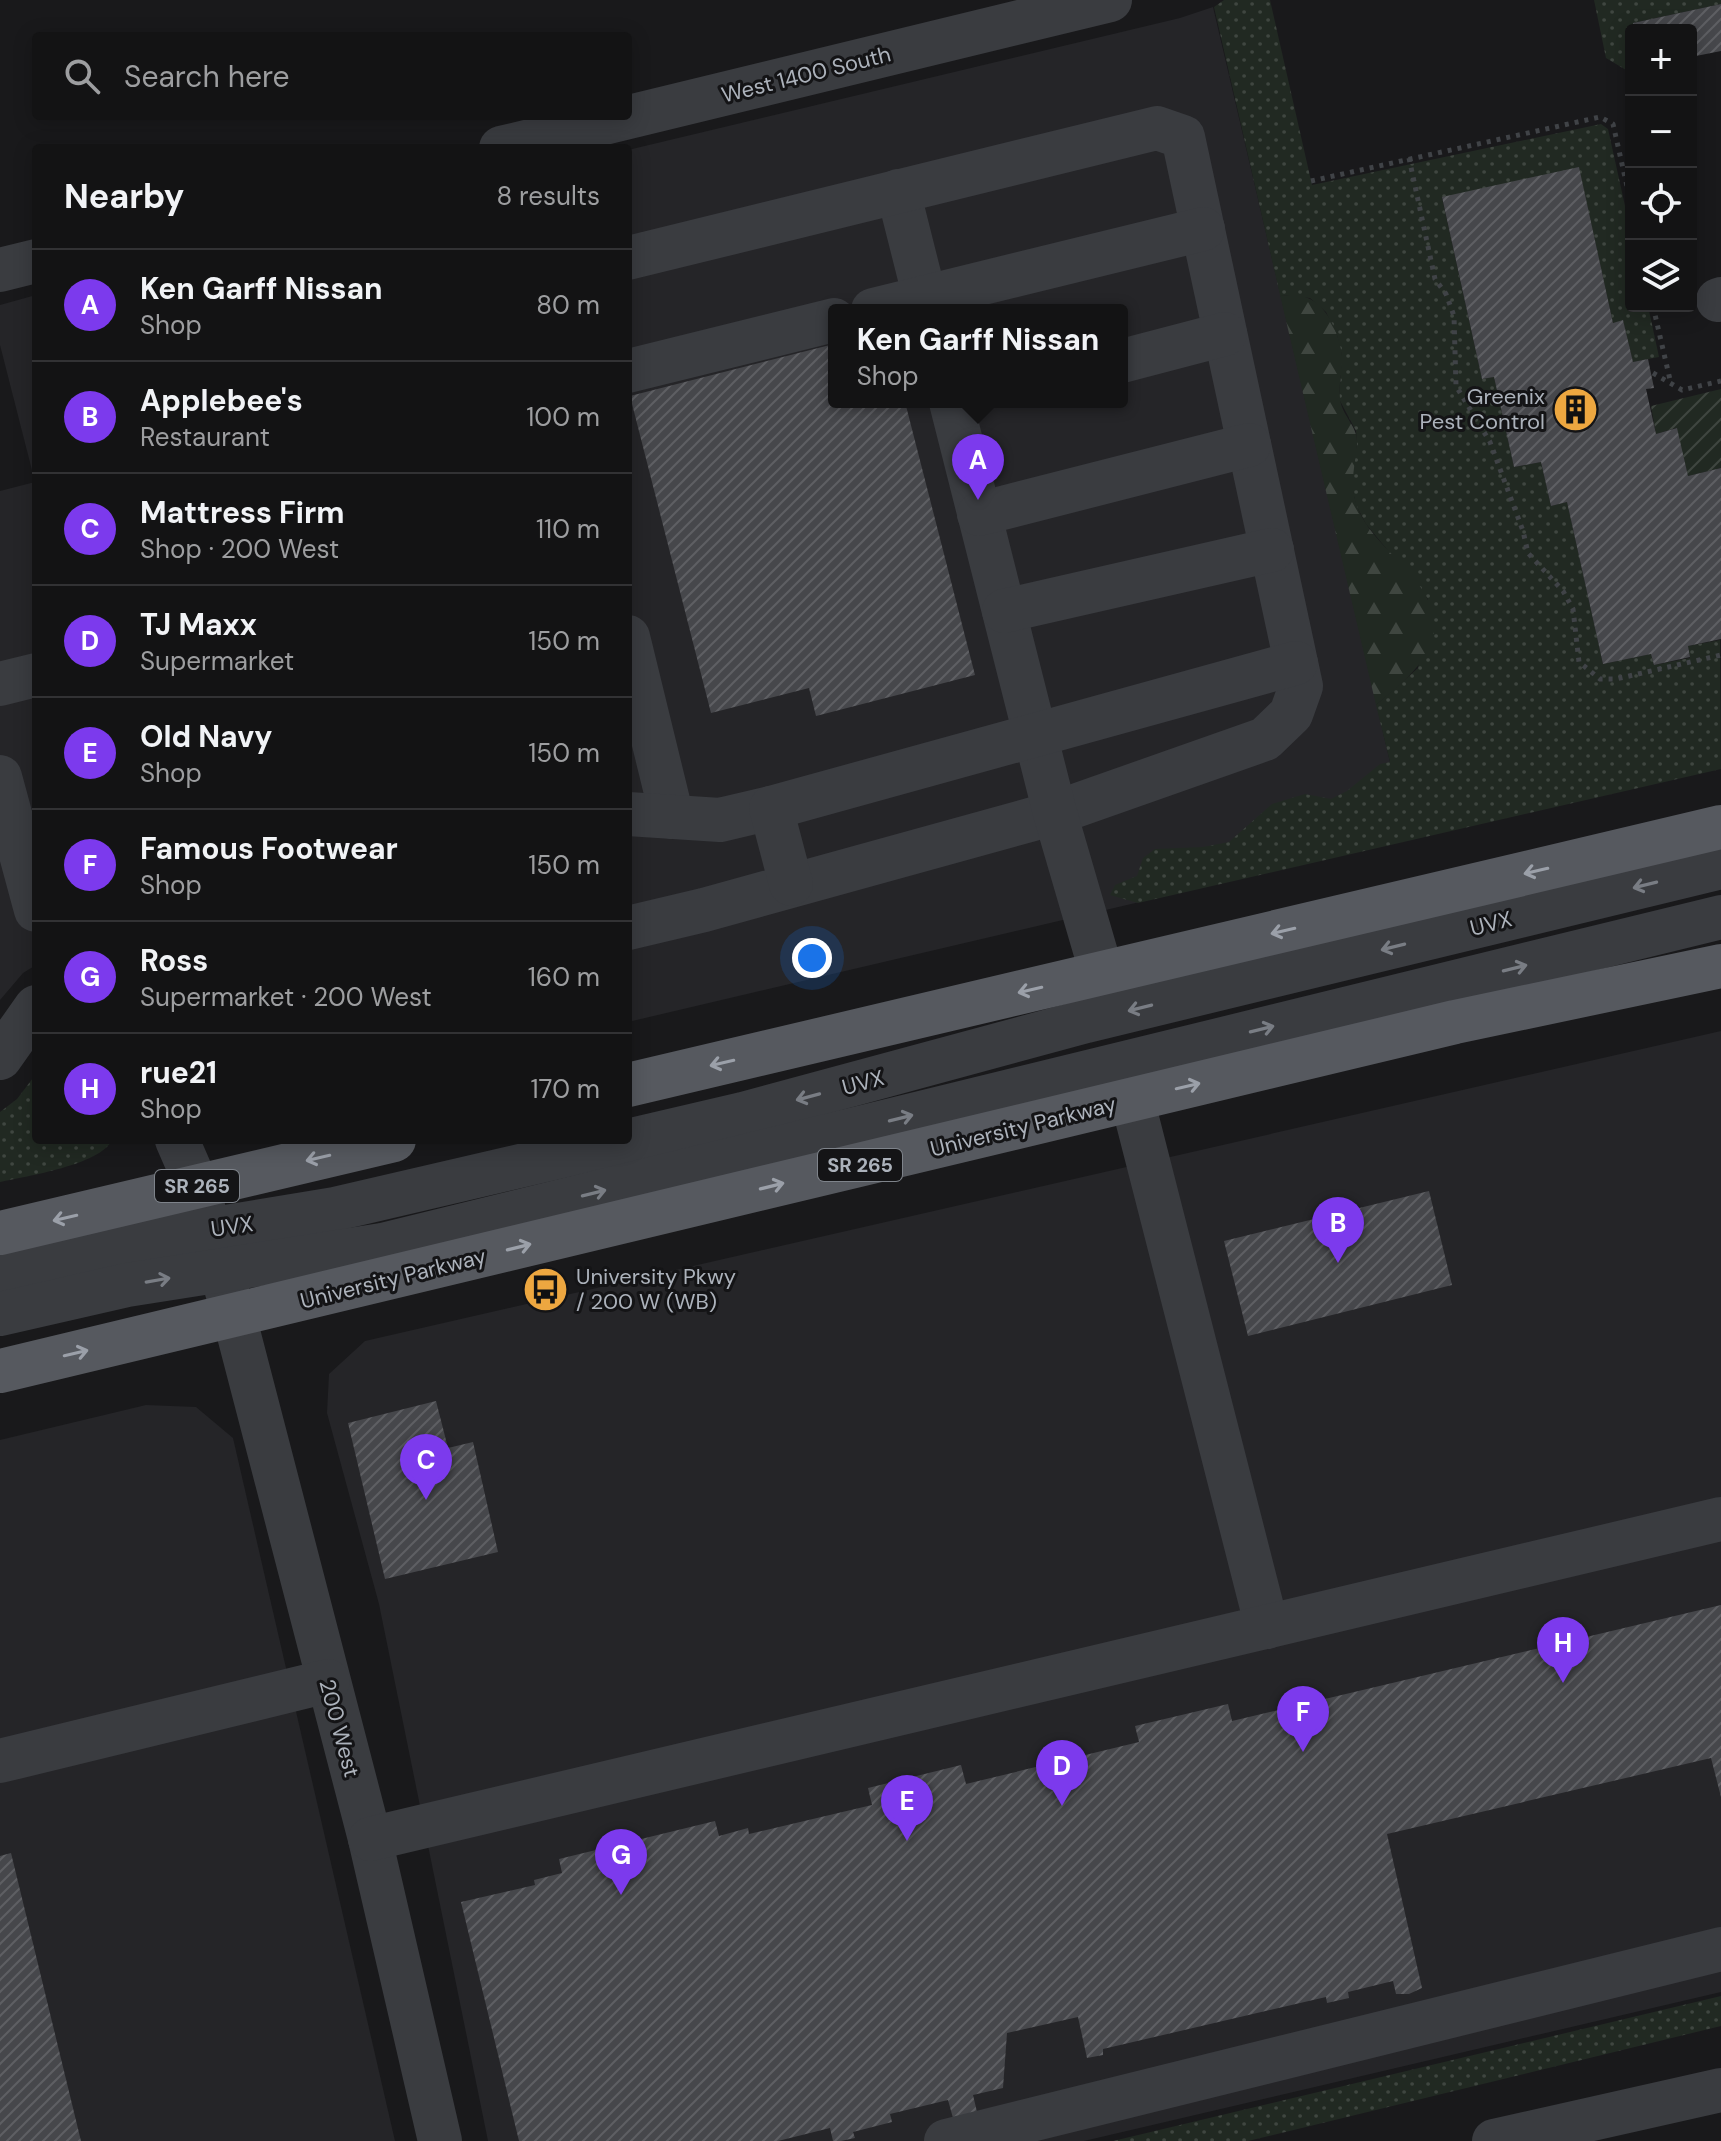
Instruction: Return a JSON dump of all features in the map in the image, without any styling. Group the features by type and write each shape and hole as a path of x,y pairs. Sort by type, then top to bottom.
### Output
{"main road":[{"path":"632,1084 1721,827"},
{"name":"University Parkway","path":"0,1371 1455,1022 1721,966"},
{"name":"SR 265","path":"0,1233 377,1144"}],"street":[{"name":"West 1400 South","path":"632,116 1110,0"},
{"name":"West 1400 South","path":"517,144 616,120"},
{"path":"632,257 1157,128 1183,137 1301,686 1291,714 1265,739 1055,813 632,927"},
{"path":"898,191 926,304 1203,229"},
{"path":"0,270 32,262"},
{"path":"632,370 828,321"},
{"path":"1128,359 1225,334"},
{"path":"956,408 979,514 1055,813 1102,974"},
{"path":"979,514 1249,445"},
{"path":"1004,611 1272,550"},
{"path":"632,653 672,817"},
{"path":"632,814 720,820 1296,663"},
{"path":"0,684 32,676"},
{"path":"0,777 32,895"},
{"path":"771,808 791,884"},
{"name":"UVX","path":"632,1140 743,1114 1086,1021 1721,867"},
{"name":"UVX","path":"0,1272 128,1243 215,1250 382,1245 1721,917"},
{"path":"0,1058 32,1013"},
{"path":"1132,1099 1267,1627"},
{"path":"179,1144 197,1186"},
{"path":"197,1186 210,1144"},
{"name":"UVX","path":"0,1314 127,1285 215,1250 335,1209 614,1144"},
{"name":"200 West","path":"197,1186 234,1316 370,1839 440,2141"},
{"path":"370,1839 1721,1519"},
{"path":"0,1761 328,1681"},
{"path":"946,2141 1721,1949"},
{"path":"1494,2141 1721,2090"}],"path":[{"path":"1311,181 1600,117 1613,124 1625,177"},
{"path":"1409,158 1435,279 1446,294 1454,316 1456,386 1490,442 1528,553 1563,591 1573,609 1579,662 1600,679 1616,679 1721,655"},
{"path":"1654,312 1671,384"},
{"path":"1653,373 1682,390 1721,381"}],"shaded area":[{"path":"1213,7 1408,839 632,1021 632,149 1180,18"},
{"path":"32,296 32,470 0,345 0,305"},
{"path":"32,483 32,967 23,973 0,1000 0,491"},
{"path":"1721,1031 1721,1992 1084,2141 488,2141 379,1604 327,1413 329,1374 365,1341"},
{"path":"146,1405 196,1407 233,1438 395,2141 0,2141 0,1440"}],"green space":[{"path":"1224,0 1270,0 1312,185 1601,124 1608,129 1625,206 1625,312 1649,312 1659,357 1633,362 1623,321 1613,323 1579,168 1442,198 1482,379 1494,377 1514,467 1541,462 1551,506 1567,502 1603,664 1651,654 1654,665 1690,658 1688,646 1720,640 1721,769 1138,903 1110,895 1115,885 1137,876 1143,858 1155,849 1203,847 1229,842 1272,804 1305,794 1331,799 1347,791 1380,764 1390,762 1376,705 1418,668 1428,599 1366,524 1356,505 1351,482 1356,431 1339,399 1342,356 1337,335 1326,312 1310,298 1280,295 1214,7"},
{"path":"1594,0 1721,0 1721,4 1625,24 1625,69 1606,58"},
{"path":"1280,295 1310,299 1323,309 1332,324 1342,356 1341,404 1357,437 1353,480 1356,503 1363,519 1423,590 1431,606 1433,636 1423,659 1376,705"},
{"path":"1721,389 1721,468 1688,476 1676,428 1656,434 1651,406"},
{"path":"32,1079 32,1144 109,1144 78,1163 0,1182 0,1112 17,1099"},
{"path":"1721,1996 1721,2026 1248,2141 1113,2141"}],"building":[{"path":"1721,4 1721,51 1697,56 1697,24 1633,23"},
{"name":"Greenix Pest Control","path":"1579,167 1613,323 1623,320 1633,362 1648,359 1654,388 1646,389 1656,434 1677,428 1688,476 1721,468 1721,639 1688,646 1690,657 1654,665 1651,654 1603,664 1567,502 1551,506 1541,462 1514,467 1494,377 1482,379 1442,197"},
{"path":"828,346 828,408 907,408 975,675 816,716 809,688 711,713 632,395"},
{"path":"1429,1191 1452,1285 1248,1336 1224,1241"},
{"path":"436,1401 448,1448 473,1442 498,1552 385,1579 348,1423"},
{"path":"1721,1605 1721,1797 1711,1758 1387,1834 1422,1988 1409,1994 1396,1994 1393,1981 1348,1992 1349,1998 1327,2003 1326,1997 1103,2049 1103,2055 1087,2058 1078,2017 1007,2033 1003,2088 973,2095 977,2112 953,2118 948,2100 890,2114 892,2122 853,2132 855,2138 841,2141 833,2141 830,2128 778,2141 519,2141 461,1902 535,1885 534,1880 562,1873 559,1859 715,1821 719,1836 748,1828 749,1834 872,1805 868,1788 961,1765 966,1784 1139,1742 1135,1726 1228,1704 1232,1721"},
{"path":"11,1853 81,2141 0,2141 0,1856"}],"place":[{"name":"Greenix Pest Control","path":"1576,409"},
{"name":"Ken Garff Nissan","path":"978,500"},
{"name":"Applebee's","path":"1338,1263"},
{"name":"University Pkwy / 200 W (WB)","path":"545,1289"},
{"name":"Mattress Firm","path":"426,1500"},
{"name":"rue21","path":"1563,1683"},
{"name":"Famous Footwear","path":"1303,1752"},
{"name":"TJ Maxx","path":"1062,1806"},
{"name":"Old Navy","path":"907,1841"},
{"name":"Ross","path":"621,1895"}]}
